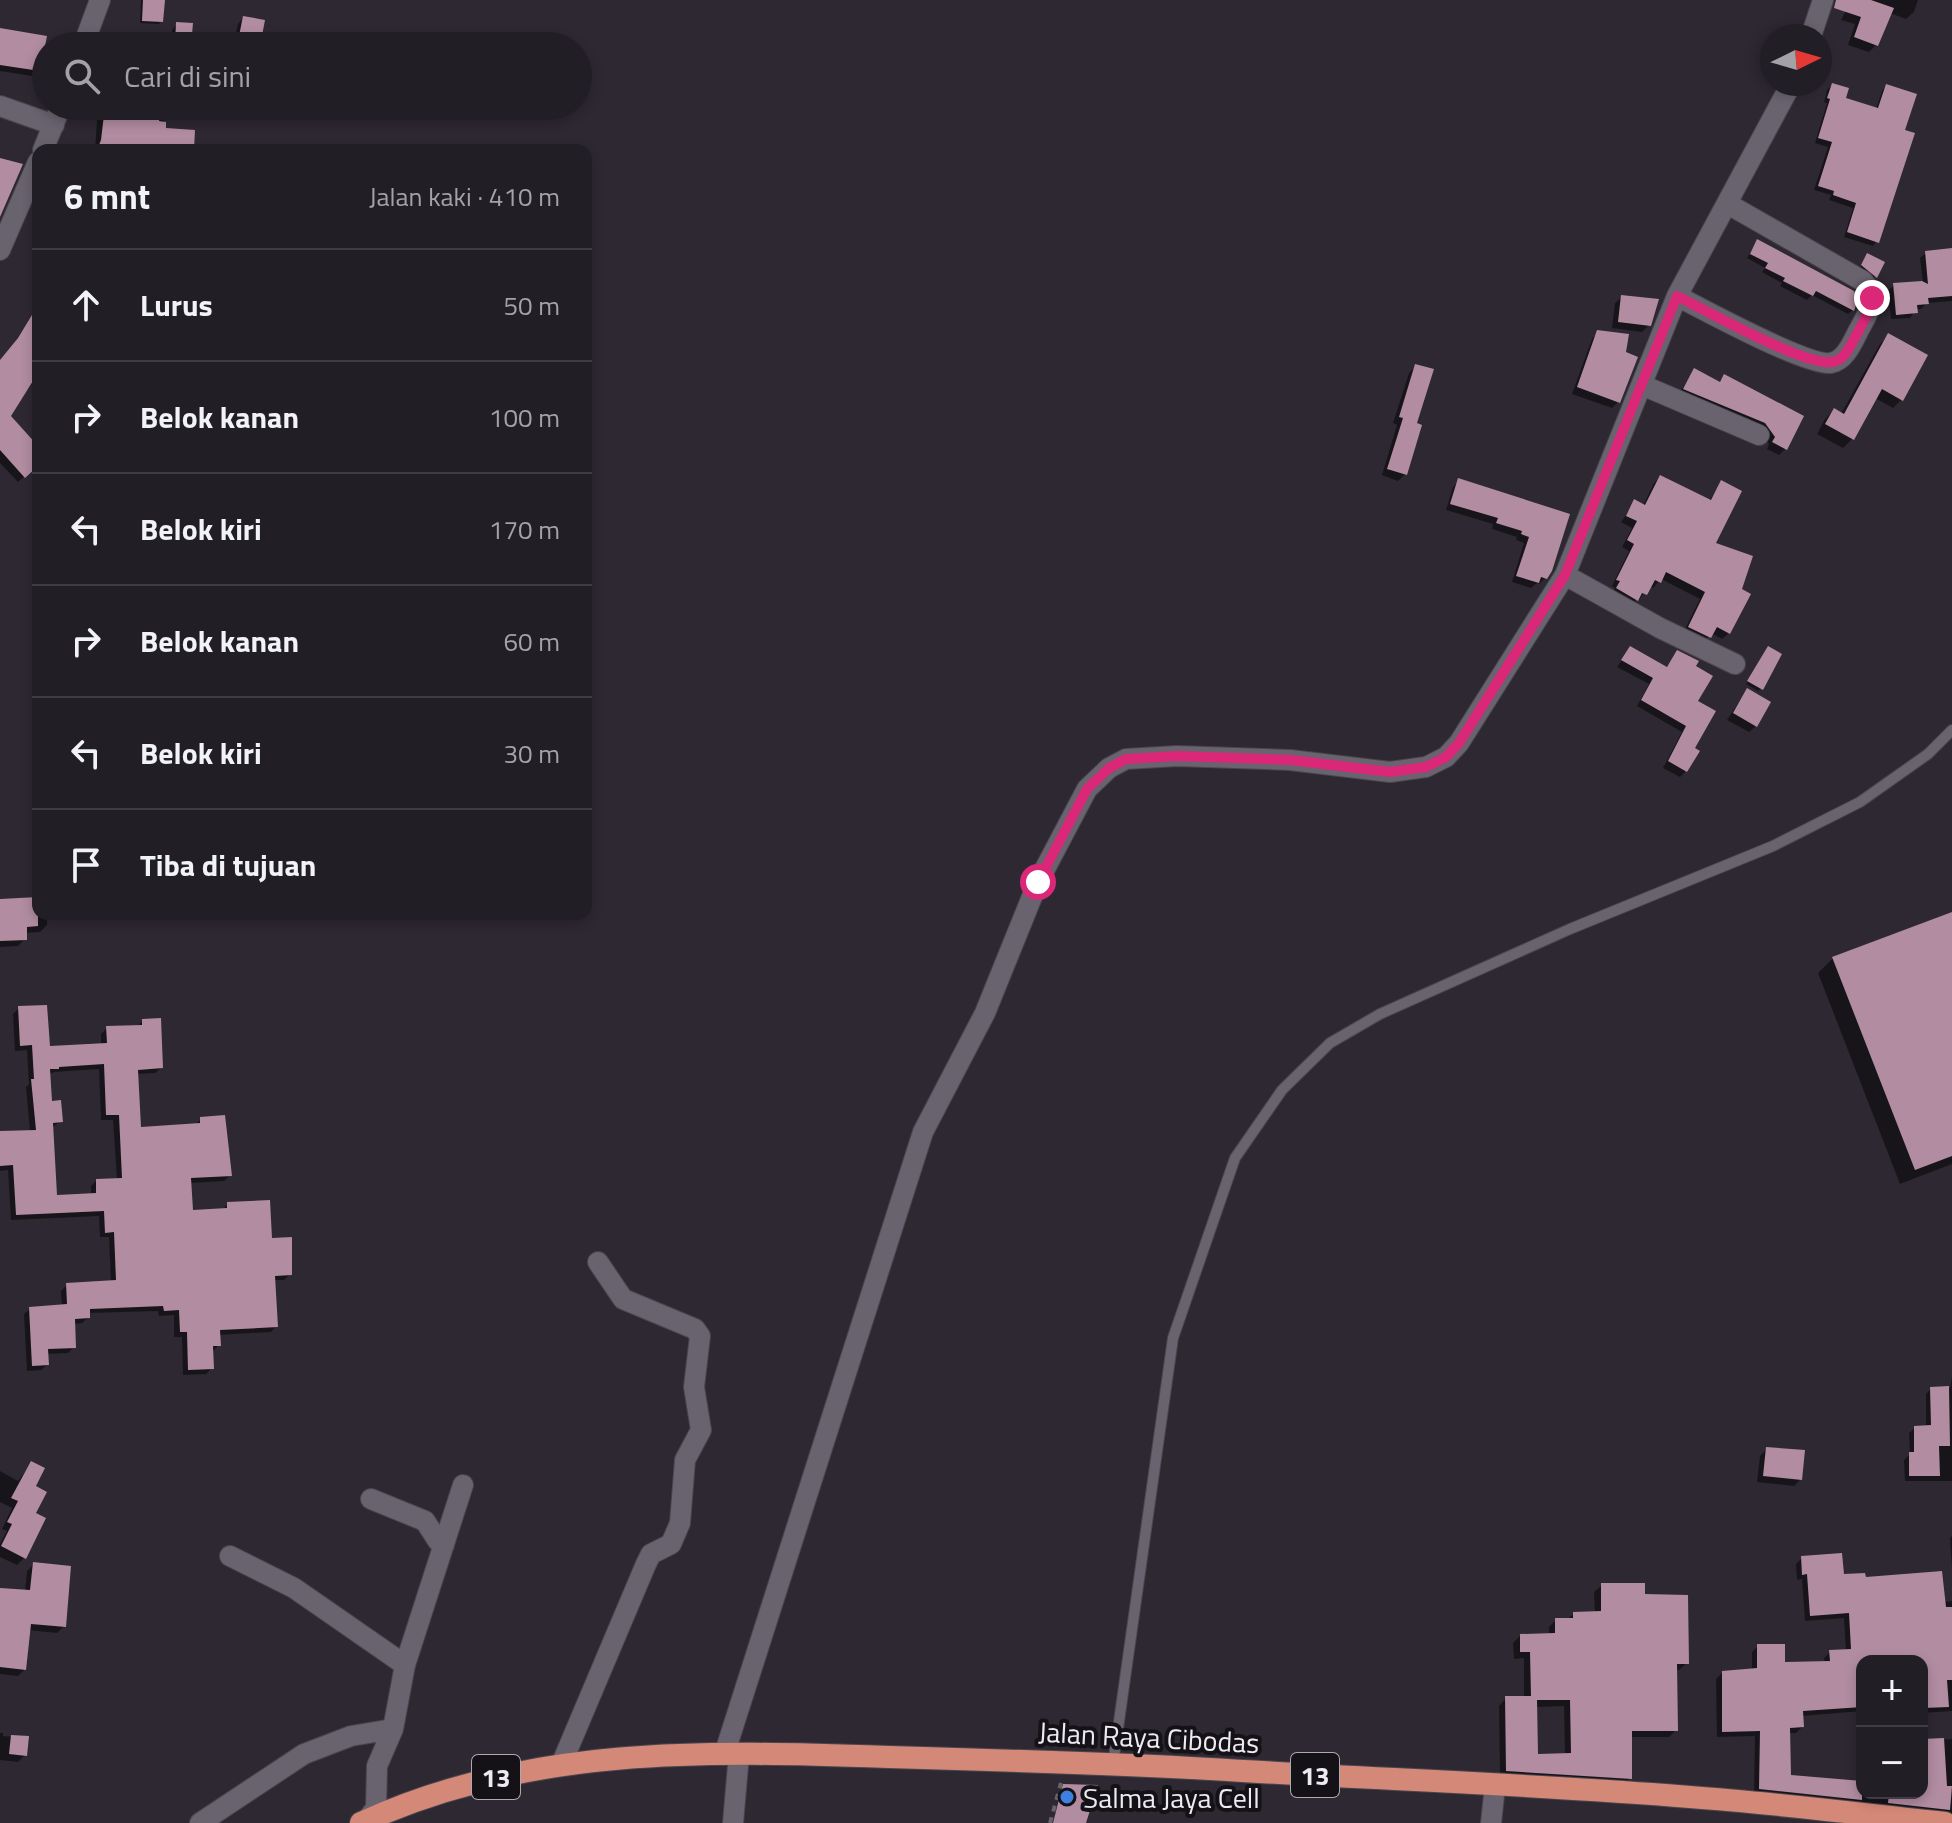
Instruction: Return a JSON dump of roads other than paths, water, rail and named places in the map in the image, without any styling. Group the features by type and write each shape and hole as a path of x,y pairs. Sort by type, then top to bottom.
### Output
{"highway":[{"name":"Jalan Raya Cibodas","path":"561,1765 636,1755 683,1754 1067,1762 1691,1797 1945,1823"},
{"name":"13","path":"364,1822 392,1809 502,1775 561,1765"}],"street":[{"path":"88,32 100,0"},
{"path":"1815,24 1823,0"},
{"path":"733,1823 732,1754 865,1306 923,1132 985,1013 1038,882 1087,789 1109,768 1126,759 1177,756 1290,760 1390,772 1426,767 1446,757 1459,743 1565,575 1677,296 1785,96"},
{"path":"0,106 32,112"},
{"path":"45,144 55,120"},
{"path":"0,250 32,176"},
{"path":"1677,296 1774,344 1818,362 1833,363 1844,357 1872,308 1870,290 1863,281 1728,204"},
{"path":"1642,385 1759,435"},
{"path":"1565,575 1660,628 1735,664"},
{"path":"561,1765 651,1554 676,1538 684,1498 685,1460 701,1430 694,1387 700,1336 695,1329 623,1299 598,1262"},
{"path":"364,1822 376,1808 377,1766 393,1729 405,1665 463,1485"},
{"path":"371,1499 425,1521 434,1537 444,1545"},
{"path":"230,1556 294,1588 405,1665"},
{"path":"200,1823 304,1754 351,1736 393,1729"},
{"path":"1491,1823 1495,1786"}],"lane":[{"path":"1113,1764 1173,1338 1235,1158 1282,1090 1330,1043 1380,1014 1570,929 1786,840 1860,802 1928,754 1952,730"}],"place":[{"name":"Salma Jaya Cell","path":"1067,1797"}]}
